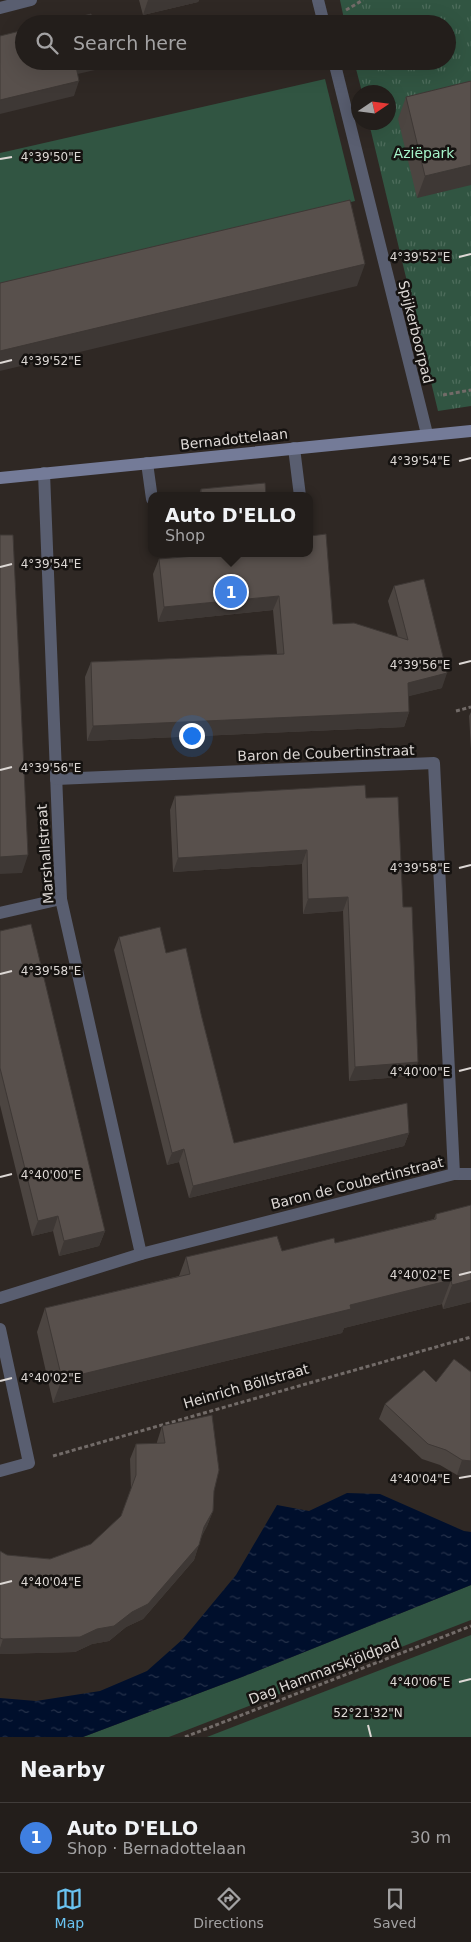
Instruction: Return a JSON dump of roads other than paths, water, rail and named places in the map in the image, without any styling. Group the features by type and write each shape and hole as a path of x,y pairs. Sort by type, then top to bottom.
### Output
{"street":[{"path":"0,8 31,0"},
{"path":"318,0 322,15"},
{"name":"Spijkerboorpad","path":"336,70 427,434"},
{"name":"Bernadottelaan","path":"0,478 471,431"},
{"path":"294,448 300,492"},
{"path":"147,463 151,492"},
{"name":"Marshallstraat","path":"44,473 61,899 140,1254"},
{"name":"Baron de Coubertinstraat","path":"56,779 434,763 454,1174 140,1254"},
{"path":"0,913 61,899"},
{"path":"454,1174 471,1174"},
{"path":"0,1298 140,1254"},
{"path":"0,1329 28,1464 0,1471"}],"water":[{"path":"347,1493 380,1494 464,1531 471,1532 471,1585 242,1677 83,1737 0,1737 0,1698 36,1701 100,1691 147,1671 183,1639 236,1575 277,1505 309,1511"}],"place":[{"name":"Auto D'ELLO","path":"231,592"}],"park label":[{"name":"Aziëpark","path":"424,153"}]}
